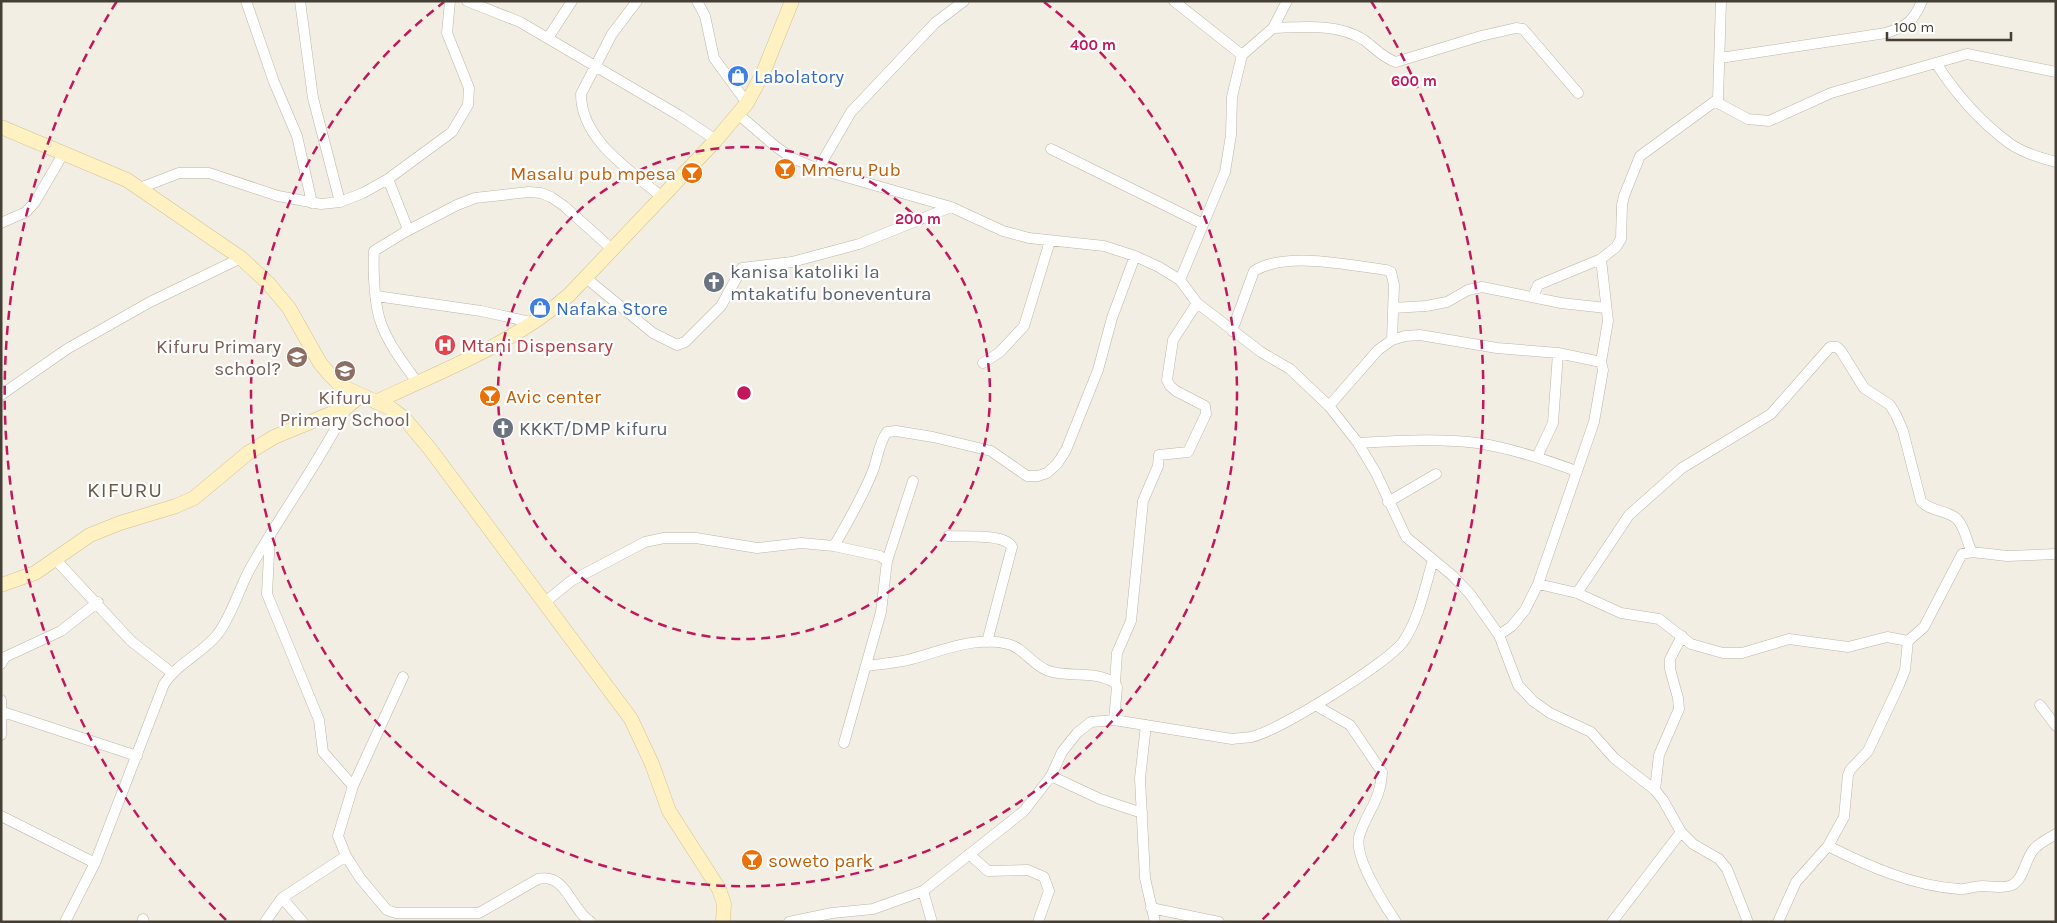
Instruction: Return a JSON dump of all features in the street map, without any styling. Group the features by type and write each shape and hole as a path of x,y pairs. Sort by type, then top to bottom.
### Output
{"street":[{"path":"246,1 274,82 297,136 312,204"},
{"path":"300,1 313,98 340,202"},
{"path":"140,188 179,173 208,173 278,196 312,204 340,202 363,193 388,179 452,132 468,105 469,88 447,33 450,1"},
{"path":"467,1 520,22 680,116 716,140"},
{"path":"548,38 572,1"},
{"path":"637,1 612,34 581,94 583,114 595,136 662,197"},
{"path":"697,1 705,16 714,58 742,108 775,146 792,158 818,169 951,207 1003,232 1050,241 1104,246 1135,256 1159,267 1180,280 1197,303 1232,330 1290,369 1328,406 1358,443 1376,473 1406,537 1453,576 1470,594 1499,635 1518,685 1533,701 1550,713 1591,732 1614,758 1654,790 1663,800 1681,832 1693,844 1719,859 1727,869 1748,922"},
{"path":"376,402 498,345 535,323 586,278 716,140 742,108 763,73 792,1"},
{"path":"818,169 851,112 936,23 964,1"},
{"path":"1174,1 1242,55"},
{"path":"1180,280 1225,172 1231,135 1232,97 1242,55 1273,28 1288,1"},
{"path":"1533,297 1538,285 1601,259 1616,247 1621,239 1622,205 1640,156 1716,102 1719,94 1721,1"},
{"path":"1720,58 1886,33 1904,27 1916,16 1922,1"},
{"path":"1273,28 1309,26 1348,33 1363,40 1396,62 1429,50 1481,36 1516,28 1523,29 1557,66 1578,93"},
{"path":"1716,102 1748,119 1769,121 1831,93 1966,54 2056,72"},
{"path":"1936,63 1967,104 2009,143 2021,150 2056,162"},
{"path":"1,127 119,177 140,188 241,258 268,283 289,308 320,363 341,386 376,402 404,418 430,449 630,719 652,764 670,811 719,889 724,904 723,922"},
{"path":"1051,149 1204,224"},
{"path":"1,223 26,212 35,202 63,154"},
{"path":"388,179 406,222 405,232"},
{"path":"417,382 387,338 380,323 376,296 374,251 457,204 475,198 529,192 541,193 551,197 564,206 613,250"},
{"path":"586,278 652,333 667,342 677,344 684,342 721,306 742,268 792,262 859,244 951,207"},
{"path":"983,363 1000,352 1024,326 1050,241"},
{"path":"834,546 873,471 882,438 887,432 896,431 990,451 1001,457 1020,473 1033,477 1046,473 1057,464 1066,450 1098,370 1112,318 1135,256"},
{"path":"1,395 67,349 150,302 241,258"},
{"path":"1499,635 1512,626 1525,610 1538,584 1594,422 1603,370 1601,362 1608,321 1601,259"},
{"path":"1232,330 1254,271 1262,266 1298,261 1386,270 1394,277 1392,340"},
{"path":"1393,308 1426,306 1447,302 1468,290 1482,287 1606,308"},
{"path":"376,296 481,311 535,323"},
{"path":"1114,720 1117,687 1115,683 1117,653 1131,621 1143,502 1158,466 1159,455 1188,452 1206,414 1205,406 1176,391 1167,380 1173,340 1197,303"},
{"path":"1328,406 1378,350 1392,340 1405,336 1420,336 1497,348 1558,353 1601,362"},
{"path":"1577,594 1629,515 1682,468 1771,414 1830,347 1834,346 1841,351 1869,393 1890,406 1903,431 1921,502 1925,506 1951,515 1956,519 1965,530 1972,552"},
{"path":"1537,457 1553,422 1558,353"},
{"path":"1,585 35,573 90,535 120,522 176,506 194,498 248,453 274,436 347,407 360,396"},
{"path":"65,922 95,863 138,756 158,698 172,672 205,648 218,634 247,575 326,449 347,407"},
{"path":"1358,443 1434,440 1476,443 1537,457 1576,471"},
{"path":"1388,502 1436,474"},
{"path":"844,743 881,612 888,561 912,481"},
{"path":"270,536 267,594 319,720 324,752 353,786"},
{"path":"948,536 994,538 1005,540 1012,547 987,642"},
{"path":"544,603 571,581 652,540 696,538 757,548 801,543 834,546 880,556 888,561"},
{"path":"1778,922 1796,882 1828,846 1844,817 1850,770 1868,750 1899,685 1905,670 1908,641 1924,627 1962,554 1972,552 2007,556 2056,554"},
{"path":"55,559 98,602 132,641 172,672"},
{"path":"789,922 832,913 873,908 923,890 1024,811 1051,776 1062,752 1076,733 1091,722 1114,720 1232,739 1252,737 1272,729 1390,656 1402,643 1410,630 1433,560"},
{"path":"1538,584 1577,594 1621,613 1659,619 1691,644 1723,653 1742,653 1789,638 1848,647 1887,637 1908,641"},
{"path":"1,664 5,657 61,631 98,602"},
{"path":"1654,790 1659,755 1679,709 1670,669 1670,659 1682,636"},
{"path":"866,666 905,661 961,646 987,642 1011,645 1047,671 1099,676 1115,683"},
{"path":"403,676 353,786 338,836 346,856 360,878 387,910 396,913 478,917 538,879 546,877 557,881 576,909 591,922"},
{"path":"1,700 3,712 1,735"},
{"path":"1315,704 1350,725 1368,752 1378,762 1382,772 1378,797 1359,838 1358,849 1386,907 1396,922"},
{"path":"2040,705 2056,726"},
{"path":"3,712 138,756"},
{"path":"1146,725 1140,778 1145,878 1155,922"},
{"path":"1051,776 1100,798 1142,813"},
{"path":"1,816 95,863"},
{"path":"1612,922 1681,832"},
{"path":"1828,846 1896,876 1960,889 1977,886 2005,887 2014,884 2033,850 2056,834"},
{"path":"969,854 988,871 1028,870 1044,877 1048,891 1038,922"},
{"path":"265,922 282,898 346,856"},
{"path":"923,890 932,922"},
{"path":"282,898 303,922"},
{"path":"1151,908 1220,922"}],"place":[{"name":"Labolatory","path":"738,76"},
{"name":"Mmeru Pub","path":"785,169"},
{"name":"Masalu pub mpesa","path":"692,173"},
{"name":"kanisa katoliki la mtakatifu boneventura","path":"714,282"},
{"name":"Nafaka Store","path":"540,308"},
{"name":"Mtani Dispensary","path":"445,345"},
{"name":"Kifuru Primary school?","path":"297,357"},
{"name":"Kifuru Primary School","path":"345,371"},
{"name":"Avic center","path":"490,396"},
{"name":"KKKT/DMP kifuru","path":"503,428"},
{"name":"soweto park","path":"752,860"}],"district":[{"name":"KIFURU","path":"125,490"}]}
